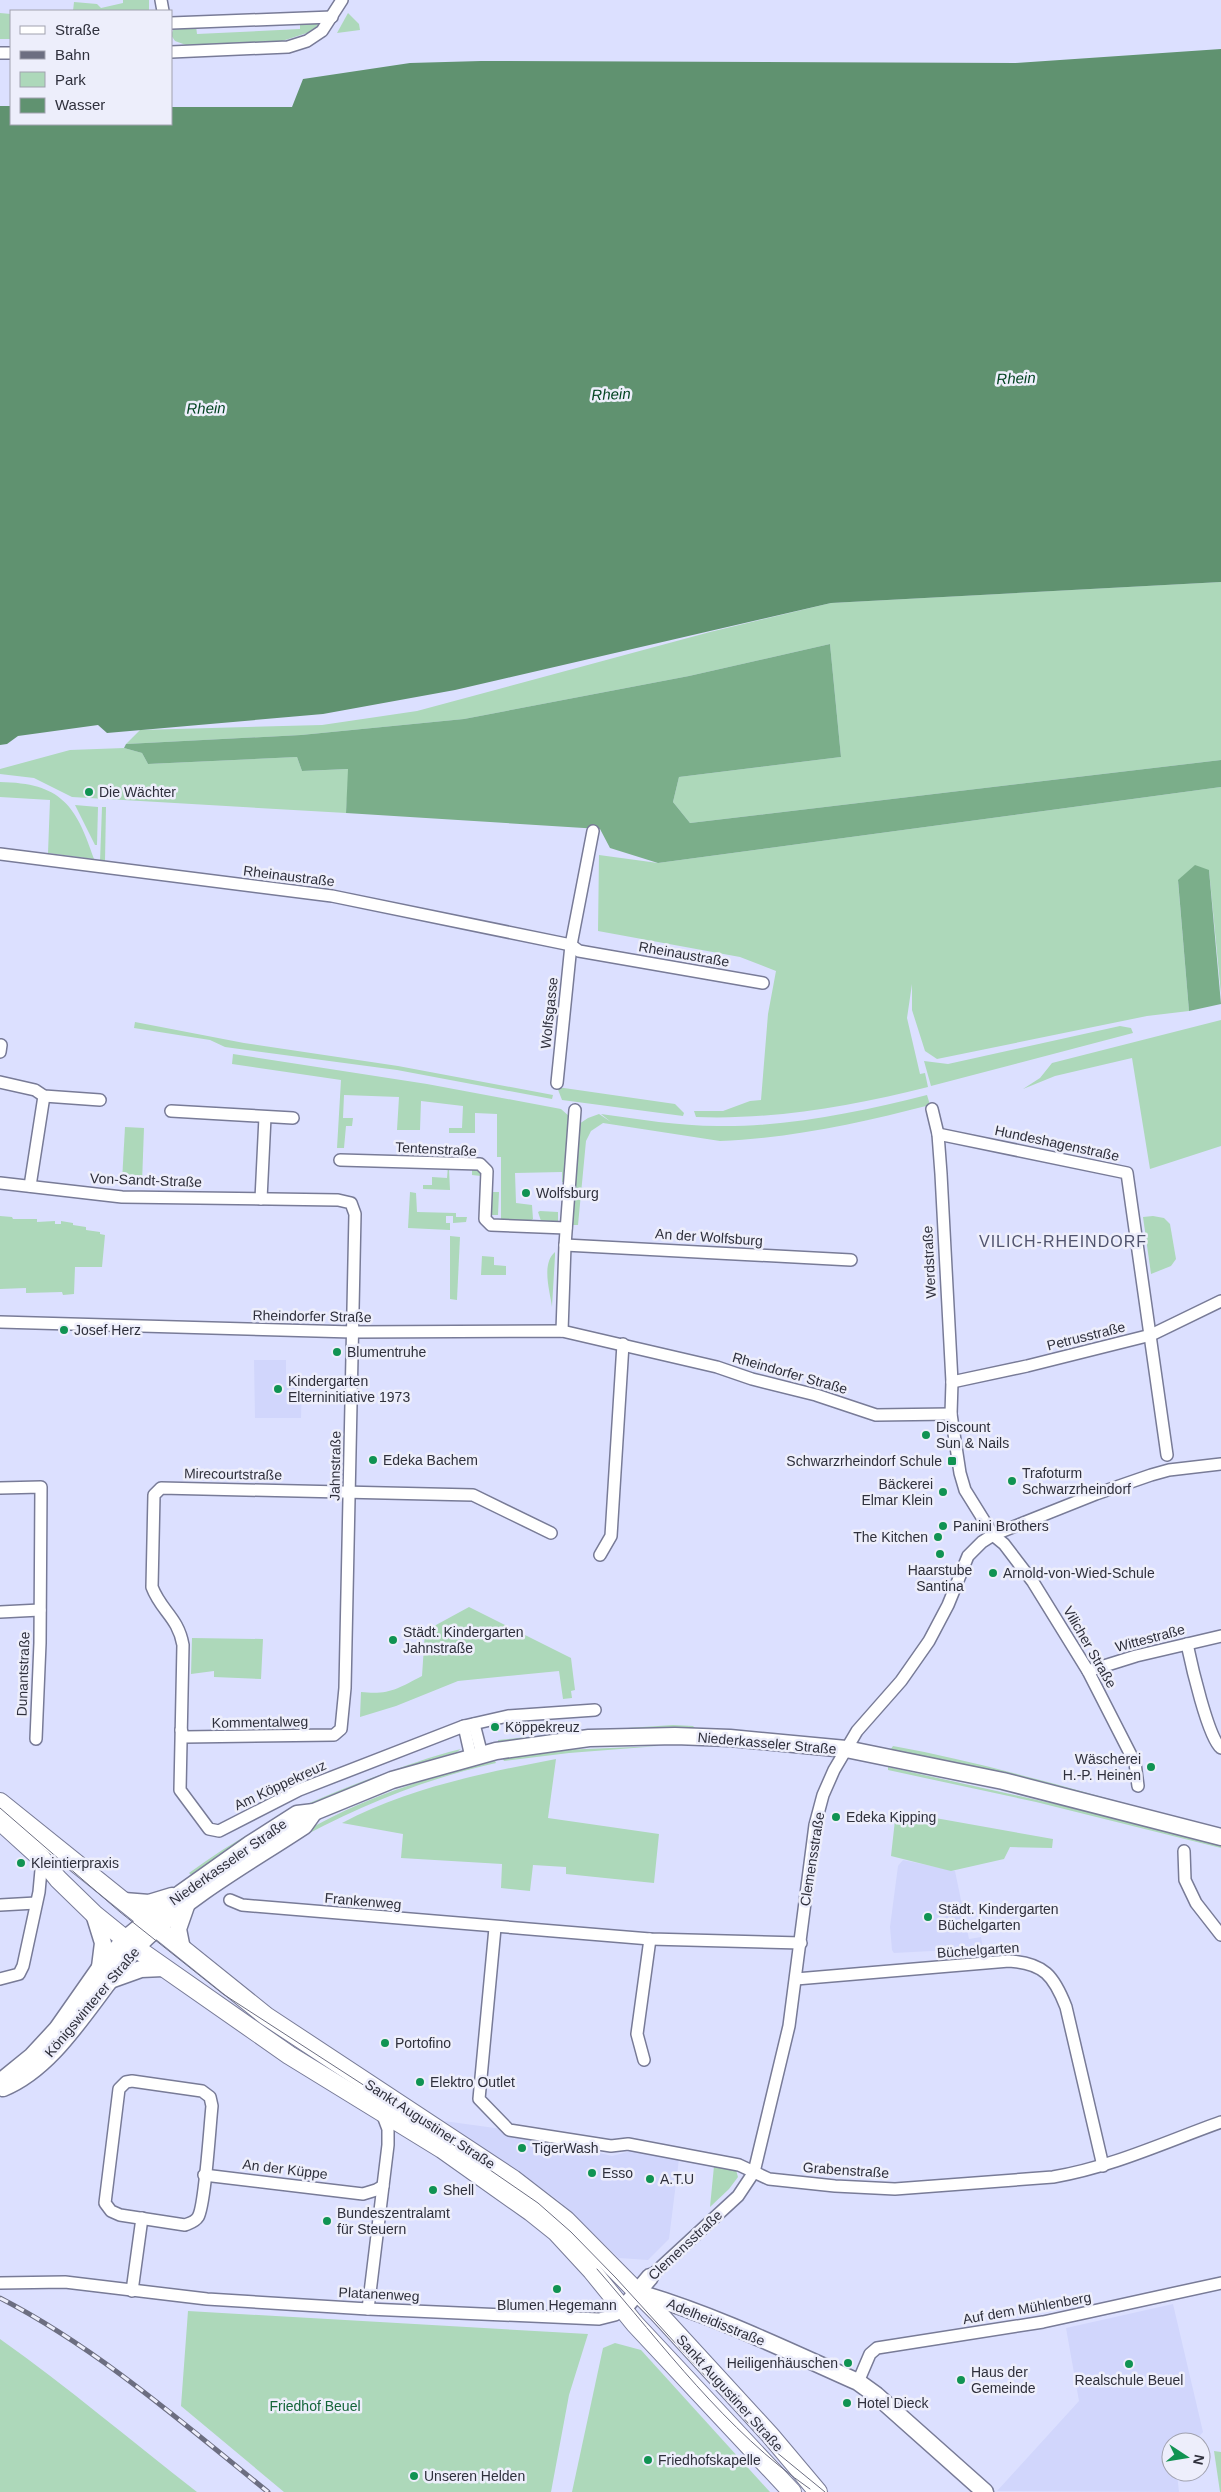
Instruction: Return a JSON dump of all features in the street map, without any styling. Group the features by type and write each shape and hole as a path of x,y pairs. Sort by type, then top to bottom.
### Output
{"main road":[{"name":"Niederkasseler Straße","path":"152,1925 184,1899 213,1885 304,1826 314,1812 392,1780 476,1756 589,1738 675,1736 730,1738 846,1749 1003,1781 1221,1837"},
{"name":"Sankt Augustiner Straße","path":"0,1802 266,2016 533,2194 592,2244 770,2435 818,2492"},
{"name":"Sankt Augustiner Straße","path":"0,1821 42,1859 58,1879 94,1914 130,1944 288,2055 413,2131 489,2182 556,2232 624,2310 792,2492"},
{"path":"124,1901 149,1903 184,1899 178,1929 182,1949"},
{"path":"94,1914 103,1943 104,1975 163,1968"},
{"name":"Königswinterer Straße","path":"0,2082 32,2056 130,1944 152,1925"},
{"name":"Königswinterer Straße","path":"0,2090 23,2078 56,2048 104,1975"},
{"name":"Clemensstraße","path":"624,2310 650,2277"},
{"name":"Adelheidisstraße","path":"638,2293 666,2301 860,2378 876,2395 985,2492"}],"street":[{"path":"172,52 288,47 307,41 322,31 342,0"},
{"path":"172,23 332,16"},
{"path":"571,945 593,831"},
{"name":"Rheinaustraße","path":"0,854 332,896 571,945 580,951 763,983"},
{"name":"Wolfsgasse","path":"557,1083 571,945"},
{"path":"0,1082 35,1090 44,1096 100,1100"},
{"path":"30,1186 44,1096"},
{"name":"Werdstraße","path":"932,1109 938,1134 952,1382 951,1414"},
{"path":"562,1331 566,1228 576,1110"},
{"path":"171,1112 293,1118"},
{"path":"261,1199 265,1117"},
{"name":"Hundeshagenstraße","path":"938,1134 1127,1173 1167,1455"},
{"name":"Tentenstraße","path":"340,1160 480,1164 487,1171 485,1219 491,1225 566,1228"},
{"name":"Von-Sandt-Straße","path":"0,1183 114,1197 338,1200 351,1203"},
{"name":"Jahnstraße","path":"341,1729 345,1688 350,1492 355,1214 351,1203"},
{"name":"An der Wolfsburg","path":"565,1245 850,1260"},
{"name":"Petrusstraße","path":"952,1382 1027,1366 1151,1335 1221,1301"},
{"name":"Rheindorfer Straße","path":"0,1322 352,1332 562,1331 716,1367 752,1379 816,1395 876,1416 951,1414"},
{"path":"600,1555 611,1536 623,1344"},
{"path":"951,1414 960,1473 966,1490 992,1535"},
{"name":"Clemensstraße","path":"650,2277 738,2196 754,2172 790,2026 814,1825 823,1795 846,1749 930,1641 948,1605 968,1556 992,1535 1096,1494 1169,1470 1221,1464"},
{"name":"Dunantstraße","path":"0,1488 41,1487 36,1739"},
{"name":"Mirecourtstraße","path":"181,1730 183,1645 181,1635 175,1621 156,1598 152,1587 154,1494 161,1488 473,1495 551,1533"},
{"name":"Vilicher Straße","path":"992,1535 1004,1544 1033,1582 1088,1671 1135,1763 1138,1786"},
{"name":"Dunantstraße","path":"0,1612 40,1610"},
{"name":"Wittestraße","path":"1088,1671 1136,1656 1221,1636"},
{"path":"1186,1644 1194,1678 1214,1738 1221,1748"},
{"name":"Am Köppekreuz","path":"181,1730 180,1790 209,1829 214,1831 224,1828 299,1790 469,1725 508,1716 595,1710"},
{"path":"469,1725 476,1756"},
{"name":"Kommentalweg","path":"181,1730 184,1737 213,1738 334,1735 341,1729"},
{"path":"1184,1851 1185,1880 1196,1903 1221,1935"},
{"path":"0,1978 19,1974 23,1966 36,1903 42,1859"},
{"name":"Frankenweg","path":"230,1900 242,1905 495,1928 650,1938 801,1944"},
{"path":"0,1905 36,1903"},
{"name":"Grabenstraße","path":"495,1928 479,2099 509,2130 611,2146 628,2144 740,2165 769,2178 835,2186 895,2189 1053,2177 1103,2166 1221,2122"},
{"path":"644,2060 637,2034 650,1938"},
{"name":"Büchelgarten","path":"796,1979 1009,1961 1027,1962 1041,1968 1059,1988 1066,2007 1103,2166"},
{"path":"129,2082 202,2091 210,2097 212,2106 199,2216 193,2222 185,2225 142,2218 120,2215 111,2211 105,2203 119,2089 129,2082"},
{"path":"368,2309 388,2145 388,2129 382,2113"},
{"path":"388,2145 395,2134 413,2131"},
{"name":"An der Küppe","path":"204,2175 363,2194 383,2186"},
{"path":"363,2194 380,2209"},
{"path":"132,2292 142,2218"},
{"name":"Platanenweg","path":"0,2283 65,2282 132,2292 207,2299 368,2309 599,2319 615,2315 624,2310"},
{"name":"Auf dem Mühlenberg","path":"860,2378 870,2354 876,2348 1043,2322 1221,2283"}],"shaded area":[{"path":"830,644 841,757 679,777 673,802 690,823 1221,760 1221,787 658,863 610,848 600,829 346,813 348,769 302,771 297,757 148,764 142,753 124,748 126,744 301,735 464,719 689,676"},
{"path":"1195,865 1209,870 1221,1004 1189,1011 1178,880"},
{"name":"Kindergarten Elterninitiative 1973","path":"254,1360 286,1360 286,1385 302,1385 301,1418 255,1418"},
{"name":"Städt. Kindergarten Büchelgarten","path":"903,1860 955,1871 969,1939 981,1937 985,1958 962,1959 951,1950 894,1953 892,1950 890,1927 898,1866"},
{"path":"444,2121 502,2129 612,2156 631,2151 679,2159 669,2239 648,2260 619,2258 558,2200"},
{"name":"Realschule Beuel","path":"1173,2304 1203,2432 1161,2432 1161,2482 1178,2482 1179,2492 997,2491 1079,2401 1066,2328"}],"green space":[{"path":"123,0 149,0 149,10 73,10 74,2 97,4 101,8 123,3"},
{"path":"0,13 10,14 10,39 0,39"},
{"path":"348,13 359,24 360,30 337,33"},
{"path":"300,20 322,23 307,33 282,41 186,45 175,41 172,36 174,28 196,26 197,34 300,29"},
{"path":"1221,582 1221,760 690,823 673,802 679,777 841,757 830,644 689,676 464,719 301,735 126,744 140,730 322,725 417,711 710,632 831,603"},
{"path":"124,748 142,753 148,764 297,757 302,771 349,769 346,813 72,797 34,778 0,774 0,769 70,750"},
{"path":"0,782 21,783 38,787 52,793 63,801 80,824 94,859 48,853 50,800 0,797"},
{"path":"1221,787 1221,994 1209,870 1178,881 1189,1011 1147,1016 937,1059 925,1051 912,1010 912,984 907,1018 920,1074 925,1073 928,1087 899,1094 842,1106 784,1114 696,1117 694,1111 723,1111 750,1101 761,1100 768,1014 776,971 740,957 598,931 599,855 658,863"},
{"path":"75,805 98,807 97,845 95,845"},
{"path":"102,807 106,807 105,862 100,862"},
{"path":"1221,1020 1221,1146 1150,1169 1132,1058 1055,1076 1023,1089 1040,1078 1052,1063"},
{"path":"135,1022 244,1043 398,1066 553,1095 552,1099 397,1070 225,1047 210,1040 134,1028"},
{"path":"1120,1026 1131,1028 1133,1033 931,1086 924,1061 948,1064"},
{"path":"233,1054 427,1084 561,1109 570,1117 567,1182 562,1182 562,1172 515,1173 516,1203 532,1205 533,1219 530,1221 501,1220 501,1157 497,1157 497,1114 475,1113 475,1133 449,1133 449,1128 462,1128 463,1106 421,1101 420,1130 397,1130 399,1097 344,1095 343,1118 353,1118 352,1126 346,1126 344,1148 337,1148 341,1080 232,1064"},
{"path":"557,1087 675,1104 684,1113 683,1116 562,1100"},
{"path":"927,1095 930,1105 852,1124 773,1137 720,1141 603,1123 591,1131 586,1141 578,1225 571,1225 579,1124 588,1118 599,1114 611,1122 601,1114 688,1125 744,1126 850,1113"},
{"path":"125,1127 144,1128 142,1183 122,1181"},
{"path":"448,1166 476,1167 481,1171 481,1176 472,1175 472,1169 449,1169 450,1190 423,1189 423,1185 432,1185 432,1177 447,1178"},
{"path":"410,1192 416,1193 417,1212 456,1213 456,1217 467,1217 466,1222 453,1223 453,1216 446,1216 446,1223 450,1223 450,1230 408,1228"},
{"path":"492,1192 499,1192 498,1215 492,1215"},
{"path":"538,1212 558,1212 558,1222 541,1221"},
{"path":"0,1216 12,1217 13,1219 37,1219 37,1222 55,1221 55,1224 61,1224 61,1221 86,1227 86,1230 100,1232 100,1234 105,1235 102,1267 75,1267 74,1294 63,1295 62,1292 26,1293 26,1288 0,1289"},
{"path":"1143,1217 1164,1218 1170,1224 1176,1259 1171,1266 1151,1274"},
{"path":"450,1236 460,1237 457,1300 450,1299"},
{"path":"555,1252 552,1307 547,1270 548,1263"},
{"path":"482,1256 494,1257 494,1265 506,1266 506,1275 481,1275"},
{"path":"469,1607 571,1658 575,1690 571,1691 572,1698 563,1699 559,1671 458,1681 396,1706 360,1717 361,1692 386,1692 422,1676 425,1631"},
{"path":"192,1638 263,1639 261,1679 214,1677 214,1671 191,1674"},
{"path":"673,1725 693,1726 695,1728 624,1730 498,1743 498,1740 582,1731"},
{"path":"659,1746 569,1753 504,1761 503,1759 562,1750"},
{"path":"893,1746 1017,1774 1221,1828 1221,1831 979,1768 891,1749"},
{"path":"461,1749 457,1752 416,1764 255,1832 191,1875 189,1873 233,1843 278,1818 325,1796 428,1758"},
{"path":"556,1759 548,1818 659,1834 654,1883 566,1874 566,1867 533,1865 530,1891 501,1888 502,1864 401,1858 403,1834 342,1823 393,1800 419,1791 474,1776"},
{"path":"495,1761 496,1763 441,1778 388,1797 337,1819 286,1846 296,1837 313,1827 371,1799 432,1778"},
{"path":"888,1767 1064,1806 1221,1845 1221,1848 1036,1802 888,1770"},
{"path":"896,1811 1053,1839 1052,1848 1010,1847 1004,1859 951,1871 891,1856"},
{"path":"714,2166 736,2170 738,2177 729,2189 710,2207"},
{"name":"Friedhof Beuel","path":"188,2311 588,2334 569,2395 551,2492 284,2492 181,2406"},
{"path":"0,2339 75,2395 197,2492 0,2492"},
{"path":"615,2343 641,2350 770,2492 572,2492 603,2348"},
{"path":"1214,2451 1221,2452 1221,2492 1220,2492"}],"water":[{"name":"Rhein","path":"1221,49 1221,582 831,603 455,690 323,714 107,733 98,725 18,736 7,744 0,745 0,106 10,106 10,125 172,125 172,107 292,107 303,79 410,63 481,61 1016,63"}],"tram line":[{"path":"0,1808 120,1912 223,1994 416,2119 538,2203 571,2232 616,2278 770,2447 825,2492"},
{"path":"597,2269 671,2357 723,2414 750,2441 810,2489"}],"railway":[{"path":"0,2298 36,2318 105,2363 171,2413 268,2492"}],"place":[{"name":"Die Wächter","path":"89,792"},
{"name":"Wolfsburg","path":"526,1193"},
{"name":"Josef Herz","path":"64,1330"},
{"name":"Blumentruhe","path":"337,1352"},
{"name":"Kindergarten Elterninitiative 1973","path":"278,1389"},
{"name":"Discount Sun & Nails","path":"926,1435"},
{"name":"Edeka Bachem","path":"373,1460"},
{"name":"Schwarzrheindorf Schule","path":"952,1461"},
{"name":"Trafoturm Schwarzrheindorf","path":"1012,1481"},
{"name":"Bäckerei Elmar Klein","path":"943,1492"},
{"name":"Panini Brothers","path":"943,1526"},
{"name":"The Kitchen","path":"938,1537"},
{"name":"Haarstube Santina","path":"940,1554"},
{"name":"Arnold-von-Wied-Schule","path":"993,1573"},
{"name":"Städt. Kindergarten Jahnstraße","path":"393,1640"},
{"name":"Köppekreuz","path":"495,1727"},
{"name":"Wäscherei H.-P. Heinen","path":"1151,1767"},
{"name":"Edeka Kipping","path":"836,1817"},
{"name":"Kleintierpraxis","path":"21,1863"},
{"name":"Städt. Kindergarten Büchelgarten","path":"928,1917"},
{"name":"Portofino","path":"385,2043"},
{"name":"Elektro Outlet","path":"420,2082"},
{"name":"TigerWash","path":"522,2148"},
{"name":"Esso","path":"592,2173"},
{"name":"A.T.U","path":"650,2179"},
{"name":"Shell","path":"433,2190"},
{"name":"Bundeszentralamt für Steuern","path":"327,2221"},
{"name":"Blumen Hegemann","path":"557,2289"},
{"name":"Heiligenhäuschen","path":"848,2363"},
{"name":"Realschule Beuel","path":"1129,2364"},
{"name":"Haus der Gemeinde","path":"961,2380"},
{"name":"Hotel Dieck","path":"847,2403"},
{"name":"Friedhofskapelle","path":"648,2460"},
{"name":"Unseren Helden","path":"414,2476"}],"district":[{"name":"VILICH-RHEINDORF","path":"1063,1241"}]}
